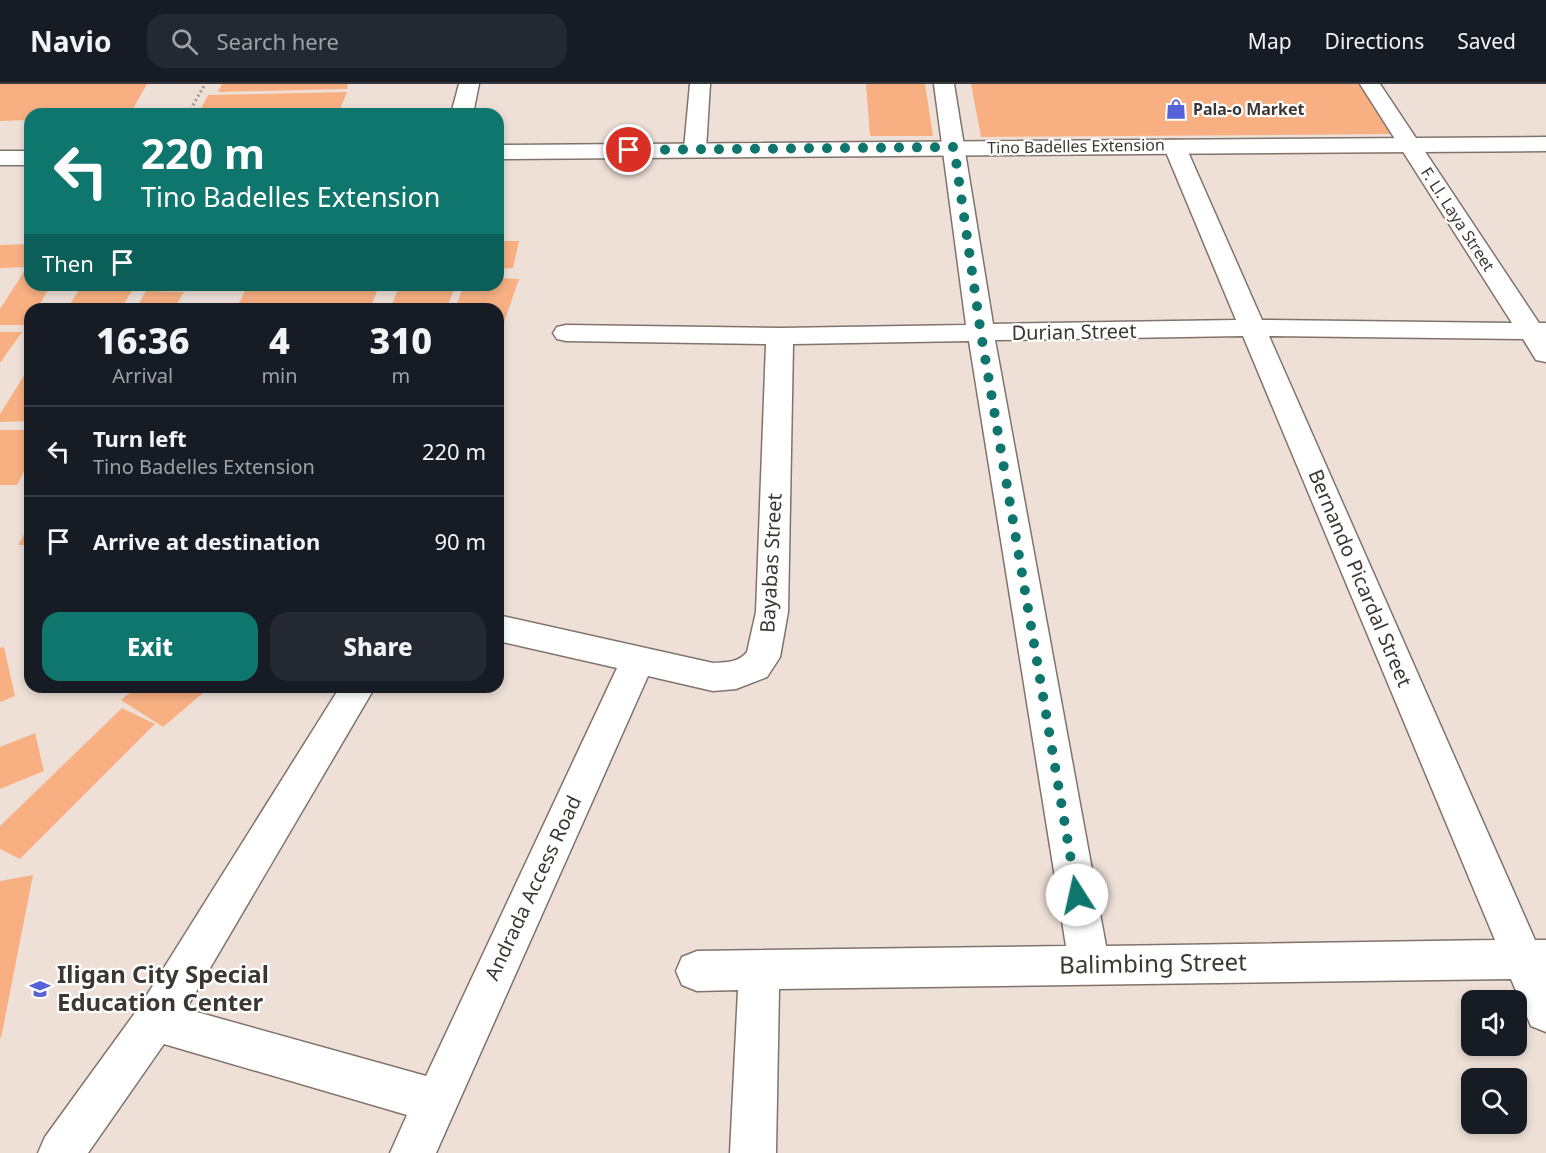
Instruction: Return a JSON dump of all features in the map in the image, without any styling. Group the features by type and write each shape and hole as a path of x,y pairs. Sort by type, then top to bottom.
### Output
{"street":[{"path":"463,108 469,84"},
{"path":"695,149 700,84"},
{"path":"944,84 981,334 1089,965"},
{"name":"F. Ll. Laya Street","path":"1370,84 1408,143 1538,330 1546,354"},
{"name":"Tino Badelles Extension","path":"504,152 1408,143 1546,144"},
{"name":"Bernando Picardal Street","path":"1174,145 1253,328 1535,959 1546,1012"},
{"path":"0,158 24,158"},
{"name":"Durian Street","path":"566,333 780,336 1253,328 1538,330"},
{"name":"Bayabas Street","path":"504,629 713,677 735,675 755,667 763,657 772,612 780,336"},
{"name":"Andrada Access Road","path":"413,1153 632,675"},
{"path":"61,1153 155,1021 354,693"},
{"name":"Balimbing Street","path":"697,971 1535,959"},
{"path":"753,1153 759,970"},
{"path":"155,1021 435,1101"}],"path":[{"path":"191,108 205,84"}],"building":[{"path":"0,84 147,84 133,108 24,108 24,120 0,121"},
{"path":"222,84 348,84 347,89 218,92"},
{"path":"866,84 925,84 933,136 870,136"},
{"name":"Pala-o Market","path":"971,84 1359,84 1392,134 981,137"},
{"path":"347,92 340,108 201,108 208,95"},
{"path":"504,241 519,241 513,268 504,269"},
{"path":"24,244 24,267 0,268 0,245"},
{"path":"24,272 24,291 48,291 40,303 24,303 24,325 0,325 0,309"},
{"path":"504,278 519,279 504,323 504,303 457,303 462,291 504,291"},
{"path":"78,291 132,291 124,303 71,303"},
{"path":"146,291 184,292 178,303 139,303"},
{"path":"245,291 377,291 372,303 239,303"},
{"path":"398,291 454,291 448,303 392,303"},
{"path":"0,332 22,332 0,363"},
{"path":"24,376 24,421 0,422 0,414"},
{"path":"0,430 24,430 24,472 17,485 0,485"},
{"path":"24,534 24,545 18,545"},
{"path":"4,647 15,696 0,702 0,648"},
{"path":"130,693 203,693 163,727 121,700"},
{"path":"122,708 155,724 20,859 0,849 0,826"},
{"path":"35,733 44,771 0,789 0,747"},
{"path":"33,875 1,1038 0,1038 0,881"}],"place":[{"name":"Pala-o Market","path":"1176,109"},
{"name":"Iligan City Special Education Center","path":"40,989"}],"route":[{"path":"629,150 954,147 981,334 1077,895"}]}
